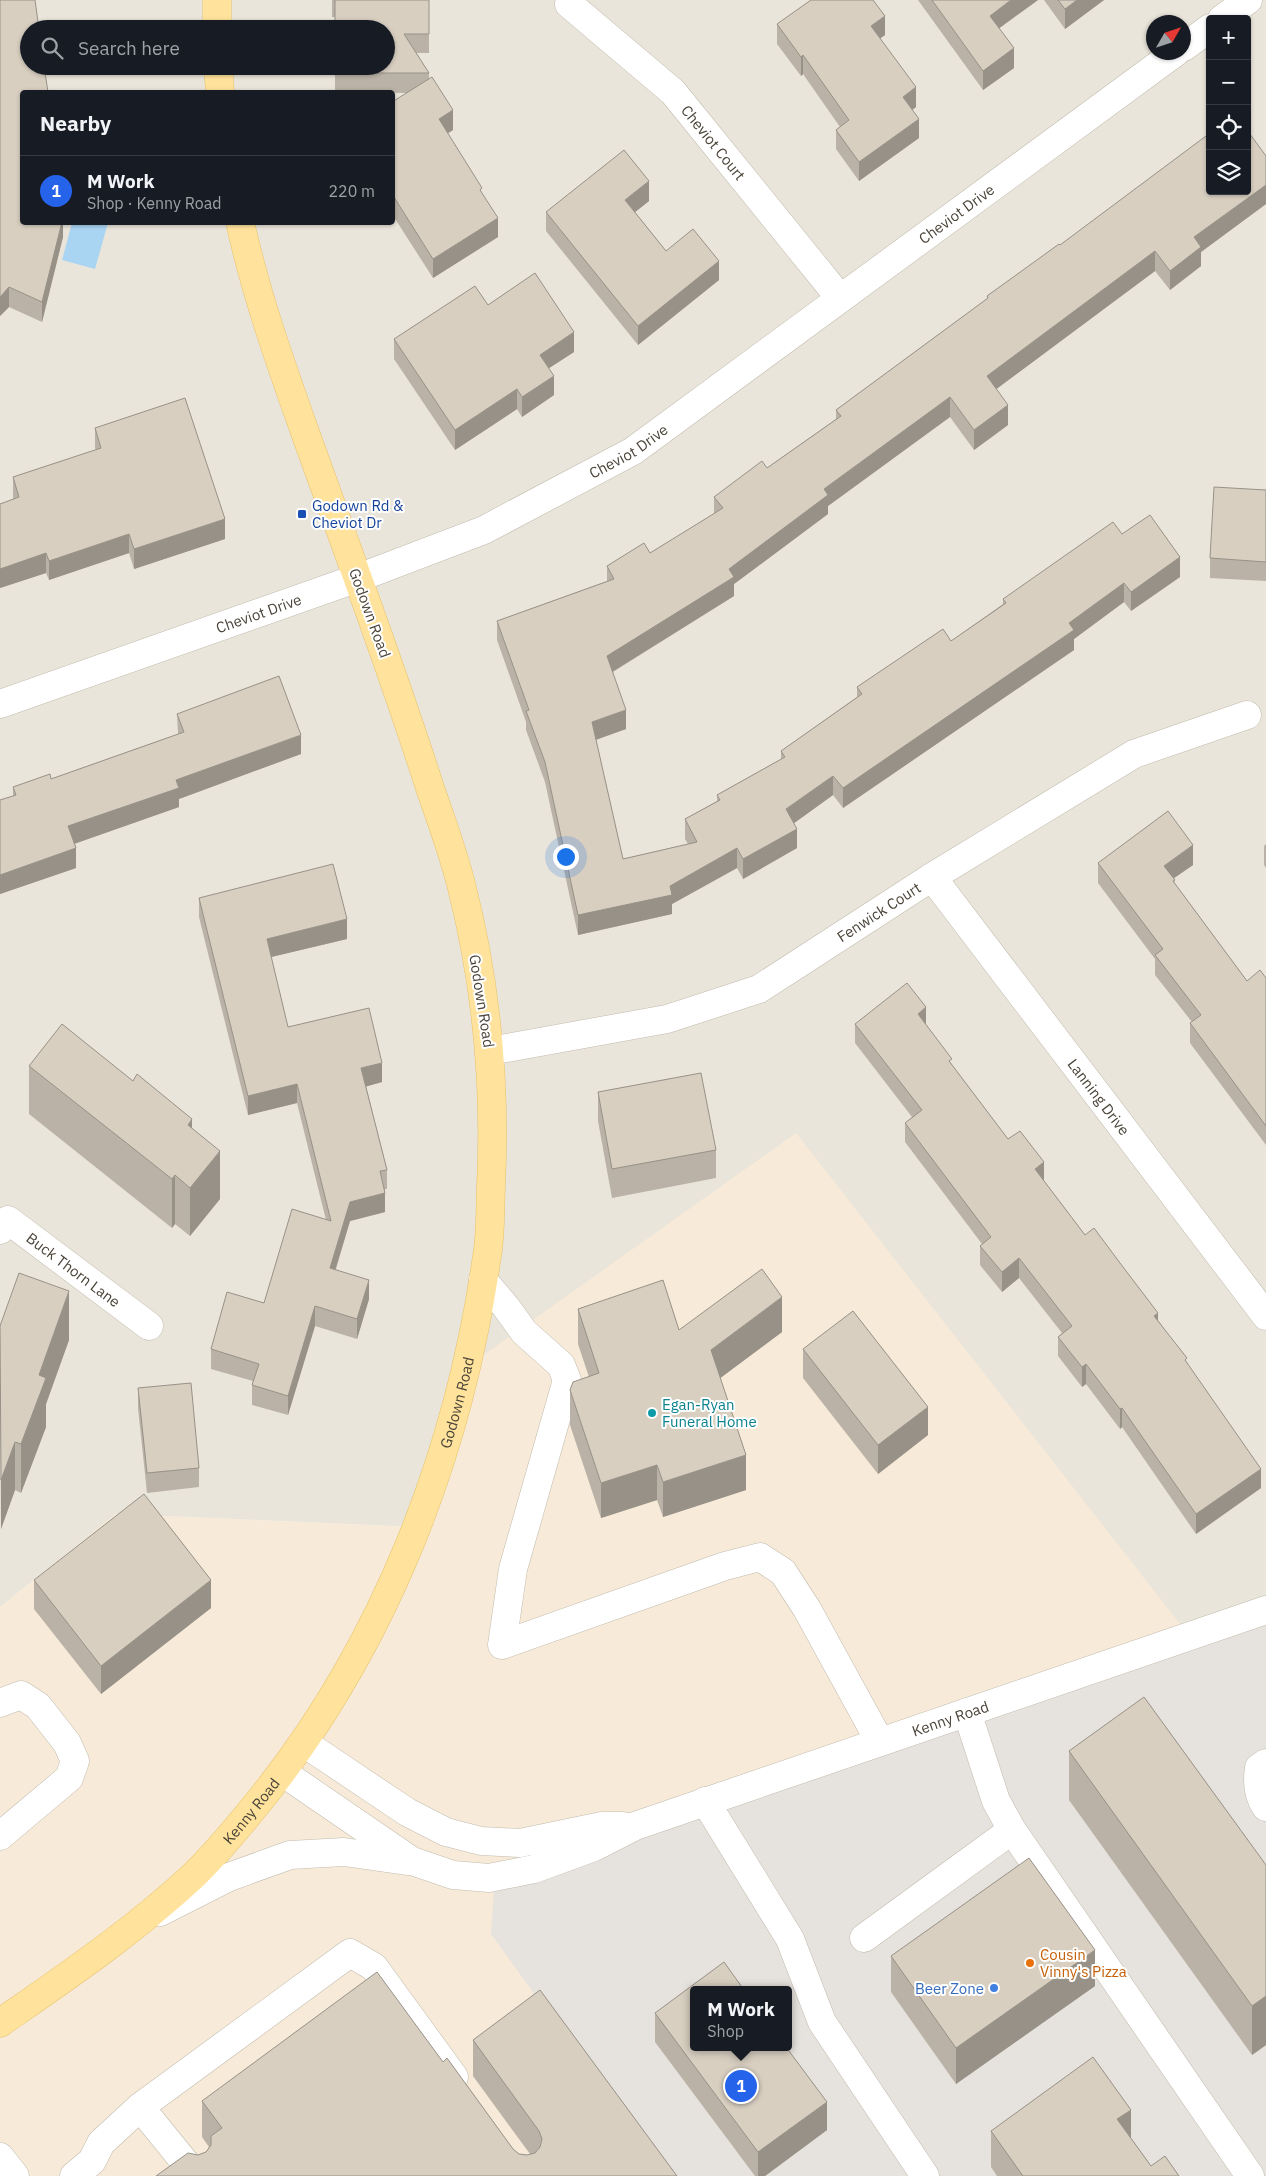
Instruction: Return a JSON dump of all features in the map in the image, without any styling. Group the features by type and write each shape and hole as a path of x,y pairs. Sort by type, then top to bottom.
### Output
{"main road":[{"path":"217,0 217,20"},
{"path":"219,75 220,90"},
{"name":"Godown Road","path":"241,225 269,330 409,722 461,884 478,969 490,1051 492,1154 488,1253 467,1370 442,1457 409,1546 362,1648 304,1743 282,1772"},
{"name":"Kenny Road","path":"0,2023 123,1934 194,1874 245,1818 282,1772"}],"street":[{"path":"1227,15 1248,0"},
{"name":"Cheviot Court","path":"569,4 673,92 840,298"},
{"path":"1191,42 1206,31"},
{"name":"Cheviot Drive","path":"0,704 358,578 484,530 633,451 1165,60"},
{"name":"Fenwick Court","path":"490,1051 667,1019 759,989 932,877 1134,754 1246,715"},
{"name":"Lanning Drive","path":"932,877 1264,1308"},
{"name":"Buck Thorn Lane","path":"0,1230 8,1220 149,1326"},
{"path":"483,1280 524,1332 561,1365 567,1380 512,1569 502,1645 725,1566 760,1557 783,1572 807,1609 880,1742"},
{"name":"Kenny Road","path":"123,1934 177,1902 290,1855 344,1852 412,1861 453,1875 490,1878 534,1869 594,1847 634,1826 1266,1610"},
{"path":"0,1704 21,1695 38,1706 67,1743 74,1761 69,1778 0,1836"},
{"path":"967,1712 996,1801 1012,1830 1250,2176"},
{"name":"Kenny Road","path":"304,1743 407,1812 446,1832 481,1841 520,1842 602,1826 634,1826"},
{"path":"1266,1763 1259,1768 1258,1780 1262,1802 1266,1807"},
{"name":"Kenny Road","path":"282,1772 412,1861"},
{"path":"705,1801 790,1939 822,2022 925,2176"},
{"path":"864,1938 1012,1830"},
{"path":"74,2176 92,2161 101,2143 140,2107 350,1953 374,1967 467,2096"},
{"path":"140,2107 196,2176"},
{"path":"0,2157 15,2176"}],"shaded area":[{"path":"0,0 1266,0 1266,1613 1191,1638 415,1527 116,1514 0,1607"},
{"path":"796,1133 1191,1638 495,1877 666,2176 0,2176 0,1607 116,1514 415,1527 464,1369"},
{"path":"1266,1613 1266,2176 666,2176 491,1934 495,1877"}],"water":[{"path":"71,225 107,225 95,269 62,260"}],"building":[{"path":"0,0 35,0 38,20 20,20 20,75 45,75 48,90 20,90 20,225 61,225 42,302 9,287 0,297"},
{"path":"335,0 429,0 429,34 404,34 429,73 395,73 395,20 335,20"},
{"path":"811,0 873,0 885,16 871,26 916,87 903,97 919,119 859,162 836,130 849,120 803,55 801,57 777,24"},
{"path":"932,0 1011,0 990,16 1014,48 983,71"},
{"path":"1058,0 1077,0 1065,9"},
{"path":"432,77 453,110 439,119 482,188 480,190 498,218 433,259 395,199 395,100"},
{"path":"1251,135 1266,156 1266,185 1194,237 1201,247 1170,271 1155,251 987,376 1008,405 974,430 950,397 824,489 828,495 729,569 734,577 607,656 626,710 592,722 623,859 697,842 685,819 720,800 717,795 785,757 781,751 862,694 857,687 943,629 951,641 1006,603 1003,599 1113,522 1122,534 1150,515 1180,557 1131,592 1124,583 1069,623 1074,630 843,788 833,776 786,809 797,829 743,859 737,848 670,886 672,895 578,915 545,762 526,711 529,710 497,621 614,579 607,566 644,543 650,553 723,508 714,497 762,461 767,468 841,416 836,410 988,298 987,296 1060,245 1206,136 1206,195 1251,195"},
{"path":"624,150 649,181 625,200 666,251 693,229 719,261 638,326 546,212"},
{"path":"535,273 574,332 540,355 554,376 522,397 517,389 455,430 394,339 475,286 488,305"},
{"path":"185,398 225,519 134,549 129,534 49,561 46,553 0,569 0,504 19,497 13,477 101,448 95,428"},
{"path":"1214,487 1266,490 1266,562 1210,558"},
{"path":"279,676 301,735 176,780 179,788 68,826 76,848 0,875 0,800 16,795 13,787 50,774 51,779 184,732 177,714"},
{"path":"1168,811 1193,845 1164,866 1247,981 1260,970 1266,978 1266,1126 1190,1023 1201,1015 1155,955 1163,949 1098,863"},
{"path":"333,864 347,919 267,939 288,1027 369,1008 382,1063 361,1068 387,1170 380,1171 385,1193 350,1202 330,1268 369,1280 357,1319 315,1306 288,1396 252,1385 259,1364 211,1349 227,1292 264,1303 292,1209 331,1221 297,1084 248,1096 199,898"},
{"path":"907,983 926,1007 918,1014 952,1059 949,1061 1008,1139 1020,1131 1044,1162 1035,1169 1085,1235 1094,1228 1158,1313 1154,1316 1187,1358 1185,1360 1261,1469 1196,1514 1122,1408 1120,1409 1086,1364 1082,1367 1058,1337 1072,1326 1019,1258 1002,1272 980,1246 991,1237 905,1123 922,1110 855,1024"},
{"path":"62,1024 133,1081 137,1074 192,1119 188,1125 220,1151 190,1188 175,1175 172,1179 29,1066"},
{"path":"701,1073 716,1150 612,1169 598,1092"},
{"name":"Egan-Ryan Funeral Home","path":"762,1269 782,1297 711,1350 746,1455 663,1482 657,1465 601,1483 570,1390 573,1382 599,1373 578,1309 663,1280 679,1330"},
{"path":"19,1273 69,1291 39,1375 46,1378 21,1444 15,1442 1,1480 0,1326"},
{"path":"853,1311 928,1407 878,1445 803,1349"},
{"path":"191,1383 199,1468 147,1473 138,1388"},
{"path":"144,1494 211,1580 101,1666 34,1580"},
{"path":"1144,1697 1266,1865 1266,1996 1252,2006 1069,1751"},
{"path":"1029,1858 1095,1950 956,2048 891,1956"},
{"path":"724,1962 741,1986 692,1986"},
{"path":"377,1972 443,2062 447,2058 513,2149 519,2154 527,2155 535,2153 540,2147 542,2139 539,2131 473,2040 540,1990 677,2176 156,2176 188,2153 198,2155 206,2152 211,2145 211,2136 222,2128 202,2101"},
{"path":"690,1987 690,2051 789,2051 827,2102 758,2152 655,2013"},
{"path":"1093,2057 1131,2110 1117,2119 1151,2166 1165,2156 1179,2176 1023,2176 991,2131"}],"place":[{"name":"Godown Rd & Cheviot Dr","path":"302,514"},
{"name":"Egan-Ryan Funeral Home","path":"652,1413"},
{"name":"Cousin Vinny's Pizza","path":"1030,1963"},
{"name":"Beer Zone","path":"994,1988"},
{"name":"M Work","path":"741,2086"}]}
